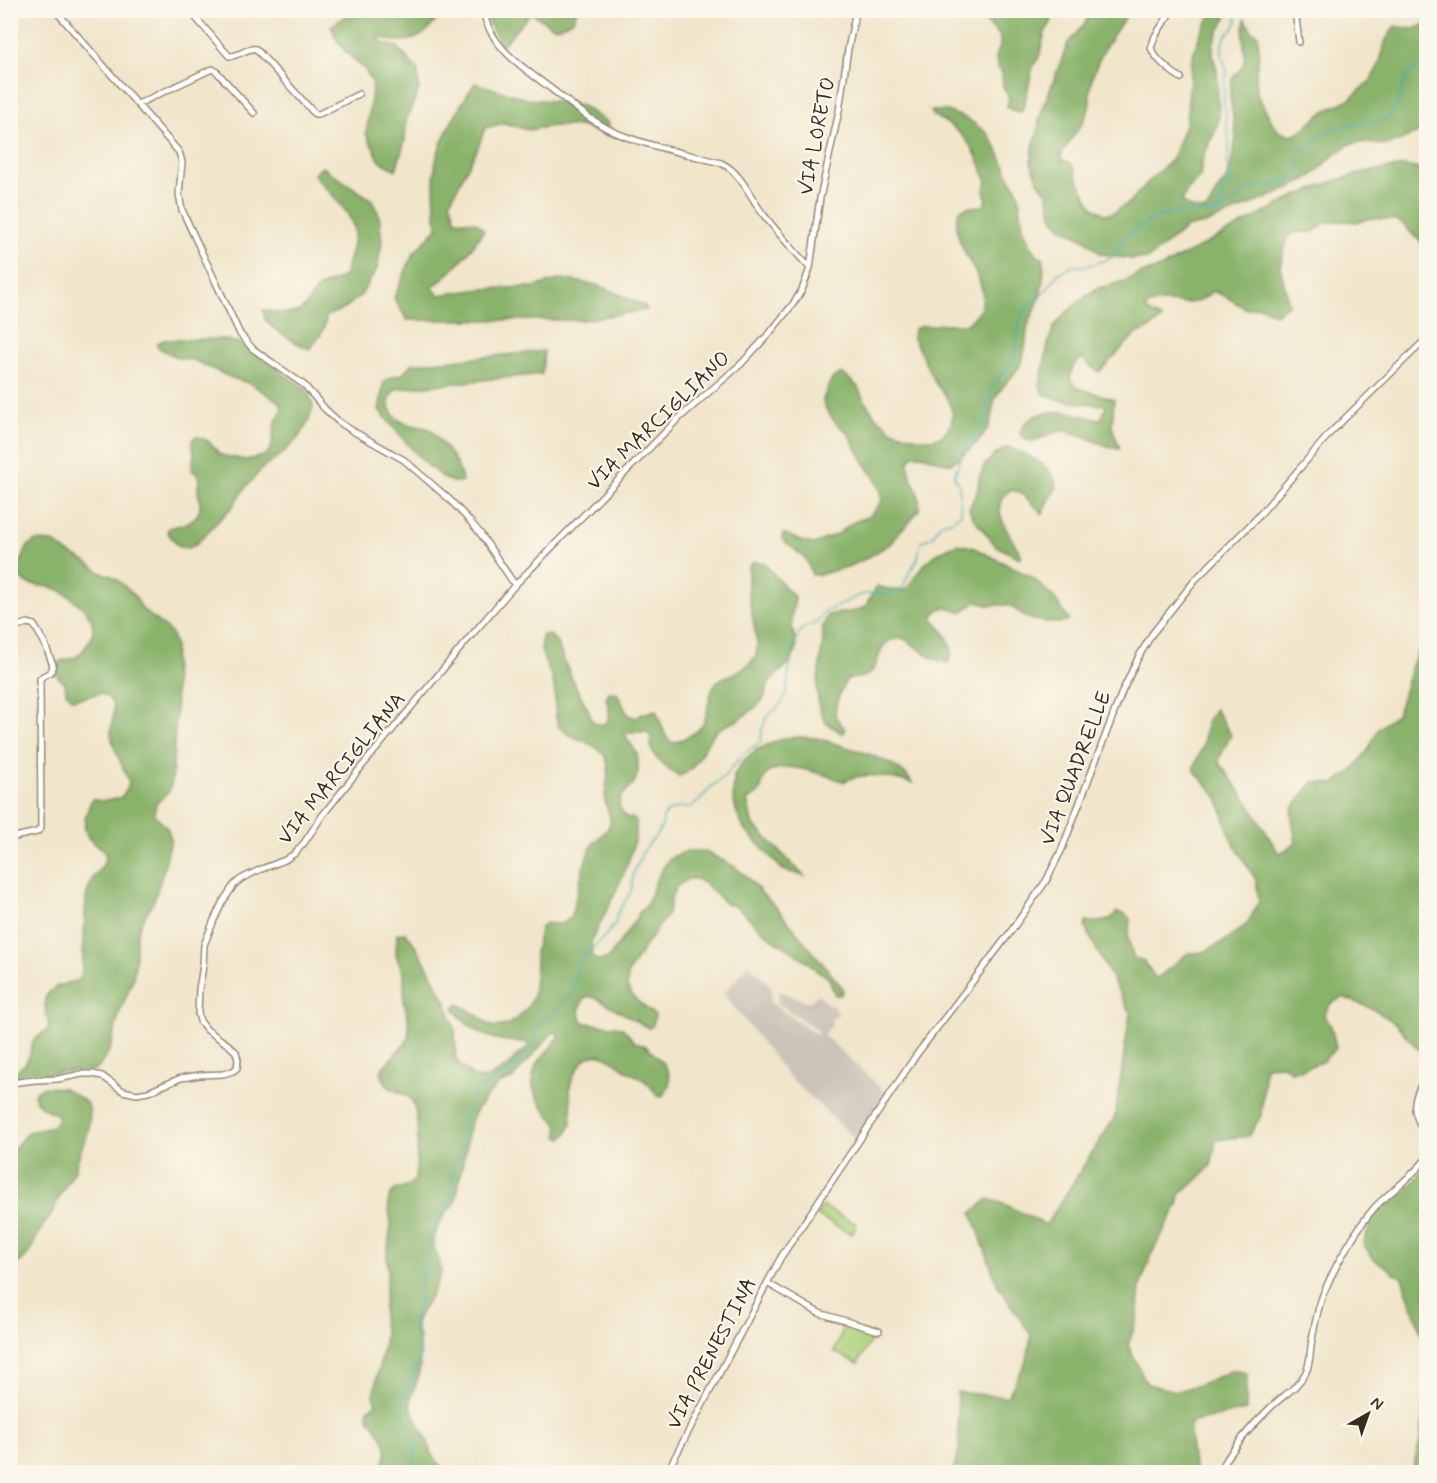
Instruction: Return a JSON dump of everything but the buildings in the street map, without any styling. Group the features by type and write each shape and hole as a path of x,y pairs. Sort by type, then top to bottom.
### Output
{"street":[{"path":"55,10 180,153 182,162 179,194 181,207 243,339 255,351 302,382 339,422 404,460 453,503 480,533 515,585"},
{"path":"189,10 229,56 234,57 252,48 257,50 316,115 359,94"},
{"path":"483,10 491,32 511,58 594,122 625,136 721,163 728,167 738,177 781,237 810,268"},
{"name":"VIA LORETO","path":"810,268 820,198 839,111 856,10"},
{"path":"1172,10 1155,36 1151,48 1169,69 1181,78"},
{"path":"1295,10 1299,42"},
{"path":"138,104 212,69 254,113"},
{"name":"VIA MARCIGLIANO","path":"515,585 677,420 725,379 756,348 798,298 810,268"},
{"name":"VIA QUADRELLE","path":"787,1249 919,1051 1009,934 1046,881 1062,849 1122,692 1138,658 1156,629 1192,583 1256,519 1331,432 1426,339"},
{"name":"VIA MARCIGLIANA","path":"10,1083 93,1074 102,1076 123,1091 135,1094 148,1092 181,1078 223,1074 235,1070 238,1067 236,1052 207,1030 198,1013 204,947 221,905 234,885 241,879 285,860 300,848 352,778 515,585"},
{"path":"10,628 28,623 34,625 53,665 51,672 40,680 41,828 38,832 10,838"},
{"path":"1426,1077 1419,1089 1414,1106 1417,1119 1426,1135"},
{"path":"1219,1473 1233,1450 1267,1410 1297,1384 1305,1373 1322,1297 1358,1230 1376,1207 1407,1180 1426,1159"},
{"name":"VIA PRENESTINA","path":"667,1473 787,1249"},
{"path":"767,1283 819,1313 879,1331"}],"shaded area":[{"path":"749,964 771,987 771,1003 817,1035 819,1031 777,1003 779,991 809,1002 819,994 828,1005 832,1004 838,1014 831,1019 832,1025 823,1034 885,1092 873,1118 855,1143 854,1138 787,1075 724,994"}],"green space":[{"path":"414,11 443,11 429,29 419,37 406,41 378,38 382,43 397,47 418,70 419,89 406,121 405,140 396,170 380,161 366,134 373,84 365,70 336,39 331,26 346,16 407,15"},
{"path":"483,11 577,11 573,20 560,27 553,27 531,13 501,47"},
{"path":"975,11 1047,11 1052,21 1045,32 1039,57 1033,66 1021,112 1007,107 1009,98 1003,87 1002,73 997,66 996,56 1000,47 1000,36"},
{"path":"1091,11 1131,11 1101,56 1093,75 1090,105 1086,115 1061,156 1062,160 1069,162 1074,168 1080,185 1093,207 1104,214 1113,213 1129,203 1172,159 1186,122 1192,58 1200,34 1213,11 1228,11 1213,43 1213,56 1217,70 1219,117 1216,130 1203,157 1200,177 1189,188 1182,200 1189,207 1206,210 1229,172 1236,138 1230,96 1232,79 1243,66 1245,19 1252,31 1258,35 1257,94 1279,132 1291,135 1299,132 1325,111 1350,99 1370,81 1379,65 1386,40 1395,26 1413,29 1426,24 1426,122 1418,133 1393,143 1385,145 1358,142 1349,145 1333,156 1312,176 1286,190 1205,224 1187,227 1148,259 1101,254 1084,239 1062,228 1053,218 1047,193 1038,181 1031,162 1039,119 1068,43 1085,23"},
{"path":"475,83 527,99 581,105 607,122 611,130 607,136 581,126 553,126 528,130 504,123 485,128 479,145 450,202 456,220 476,222 484,230 461,261 432,288 439,295 481,289 533,287 562,279 597,285 644,305 647,310 582,320 407,320 394,298 413,254 437,228 434,181 438,153 449,126"},
{"path":"931,111 947,111 968,119 988,134 997,148 1019,196 1023,227 1030,245 1035,253 1043,258 1040,295 1028,325 1022,360 995,399 990,423 982,437 966,453 949,464 922,455 913,455 908,463 912,481 917,489 920,508 909,523 890,544 867,558 850,566 812,575 806,559 782,539 783,533 814,544 869,516 881,503 882,494 848,433 835,422 825,408 823,400 834,377 842,373 857,386 876,417 891,430 921,439 933,439 942,436 951,424 953,415 948,399 936,384 913,338 914,329 941,324 968,324 980,309 983,298 981,286 958,237 956,224 959,211 967,207 984,206 987,199 984,190 987,182 968,142 953,127 932,115"},
{"path":"1405,166 1426,170 1426,245 1396,220 1370,218 1360,222 1323,223 1315,231 1298,232 1288,236 1280,266 1289,305 1275,314 1260,306 1246,309 1212,291 1195,302 1154,304 1145,308 1162,319 1152,327 1136,334 1099,372 1082,358 1073,366 1070,379 1078,388 1114,399 1112,427 1120,449 1065,431 1055,432 1033,441 1028,441 1020,434 1024,424 1047,412 1065,412 1101,419 1106,407 1104,405 1064,401 1043,394 1040,385 1049,340 1055,325 1080,300 1096,289 1160,268 1296,196 1337,180 1366,172"},
{"path":"322,167 372,200 379,215 382,243 377,269 361,295 344,309 326,316 321,334 309,349 273,328 265,319 263,310 298,312 319,288 344,276 353,244 353,225 345,210 314,174"},
{"path":"221,339 240,343 303,387 309,394 313,406 308,423 298,438 263,468 232,507 197,543 189,548 179,547 167,532 169,528 190,521 199,510 199,477 192,467 194,438 196,436 208,441 221,455 245,460 264,456 271,449 275,423 282,410 278,401 251,384 193,360 179,358 160,349 156,344 164,340"},
{"path":"544,351 542,374 396,389 392,394 389,405 393,414 402,422 432,431 454,460 462,481 453,482 434,471 379,410 384,382 403,374 411,364"},
{"path":"1008,447 1045,466 1055,479 1057,487 1045,506 1043,514 1020,492 1010,490 1002,498 1000,507 1003,522 1022,556 1019,558 996,546 972,516 969,508 978,490 984,466 994,455"},
{"path":"35,541 53,542 102,573 112,576 133,594 143,610 172,635 175,645 176,712 172,781 170,790 156,804 154,814 167,828 171,838 153,903 141,922 136,937 133,979 119,1014 110,1050 99,1067 91,1071 72,1071 11,1079 10,1075 24,1065 29,1057 33,1041 48,1029 45,1006 47,994 56,987 79,980 82,972 86,897 92,879 103,865 106,856 102,848 94,844 86,833 85,820 89,806 92,799 101,801 120,798 129,783 112,740 114,709 111,701 100,693 73,699 66,692 65,683 58,677 55,668 60,661 73,658 81,653 91,638 93,626 85,611 64,593 52,588 29,584 20,577 17,571 28,546"},
{"path":"957,544 972,547 1032,577 1056,600 1069,620 1058,623 1033,620 1009,605 988,605 977,602 962,612 942,608 932,617 948,639 952,651 948,663 932,658 903,638 890,640 882,649 871,673 864,677 847,679 843,687 835,713 845,729 843,734 826,723 819,708 817,689 823,639 822,628 828,615 865,607 877,586 906,590 927,562 939,552"},
{"path":"764,563 795,598 791,619 796,643 793,658 771,680 760,704 740,719 715,732 695,764 685,773 678,776 658,760 652,750 651,737 647,731 625,733 637,754 638,769 637,778 620,798 619,803 627,818 636,821 636,834 620,882 591,942 592,956 601,960 610,956 647,904 657,878 667,862 674,856 688,851 703,851 735,867 749,879 775,906 843,991 840,995 835,995 829,979 822,973 767,935 738,908 725,903 697,879 688,879 676,887 668,914 628,973 627,987 635,999 655,1015 653,1025 649,1028 589,996 584,998 579,1011 582,1020 586,1023 621,1027 635,1042 648,1048 668,1072 670,1077 667,1090 662,1096 658,1096 647,1082 610,1059 599,1054 588,1057 572,1079 570,1127 563,1138 559,1138 555,1122 537,1098 533,1087 533,1073 536,1065 559,1037 557,1033 552,1033 512,1079 499,1084 482,1102 469,1128 456,1200 453,1207 446,1212 434,1235 433,1245 441,1273 431,1296 416,1320 420,1366 410,1406 432,1454 447,1472 379,1472 385,1460 386,1449 383,1439 368,1416 368,1409 375,1405 374,1392 385,1335 382,1320 391,1224 388,1202 395,1190 415,1180 417,1150 417,1124 413,1104 409,1097 388,1086 381,1074 383,1067 408,1039 409,1032 404,1003 404,975 396,955 397,934 405,933 411,939 445,1000 455,1029 456,1060 461,1066 474,1077 482,1079 510,1065 515,1057 529,1046 526,1042 494,1038 476,1031 454,1008 459,1004 494,1027 507,1025 527,1008 533,997 535,952 541,927 546,923 562,923 570,918 589,853 595,841 609,826 610,820 605,801 607,761 599,750 559,727 556,718 553,680 542,655 543,635 550,635 556,641 591,719 596,724 604,724 608,718 609,709 606,698 609,692 617,693 628,715 636,718 656,710 666,737 672,743 678,741 694,733 704,722 710,695 716,683 747,666 756,654 757,643 748,592 748,570 750,564"},
{"path":"1426,636 1426,1051 1417,1048 1396,1024 1375,1010 1343,997 1330,1004 1324,1015 1331,1026 1336,1048 1323,1061 1301,1070 1291,1071 1283,1065 1265,1066 1261,1116 1249,1136 1216,1140 1211,1166 1192,1185 1181,1192 1178,1205 1154,1249 1140,1286 1137,1320 1128,1345 1147,1384 1176,1391 1199,1385 1233,1370 1247,1373 1246,1410 1190,1423 1191,1451 1196,1472 1169,1472 1159,1464 1144,1463 1140,1472 953,1472 959,1450 957,1392 1007,1397 1027,1360 1031,1335 997,1284 972,1213 988,1199 1004,1204 1046,1225 1115,1117 1130,1013 1085,927 1086,922 1107,920 1117,912 1125,914 1130,919 1128,938 1134,958 1144,961 1156,979 1188,953 1204,952 1226,940 1247,924 1259,902 1256,880 1231,839 1218,798 1193,769 1203,746 1207,720 1215,709 1231,735 1218,761 1247,801 1279,854 1296,843 1291,812 1302,795 1314,781 1333,784 1352,771 1368,750 1379,728 1397,714 1412,665"},
{"path":"784,738 817,738 869,754 906,774 912,783 868,775 843,782 792,767 767,774 759,792 747,800 752,823 804,876 783,870 745,830 737,814 733,797 734,775 743,761 756,750"},
{"path":"64,1088 88,1105 90,1112 88,1133 74,1172 52,1214 24,1259 11,1268 11,1151 28,1132 48,1128 55,1124 58,1115 43,1108 35,1098 34,1094 38,1089"},
{"path":"1426,1167 1426,1347 1402,1278 1374,1259 1363,1244 1374,1215 1406,1191"},
{"path":"822,1206 857,1224 852,1234 817,1216"},
{"path":"844,1326 874,1335 858,1364 834,1352"},
{"path":"1426,1391 1426,1472 1412,1472 1421,1437"}],"waterway":[{"path":"1216,212 1221,201 1222,190 1231,184 1226,163 1229,151 1224,101 1227,70 1222,55 1222,44 1237,20 1235,10"},
{"path":"415,1472 414,1435 402,1407 404,1393 421,1354 415,1336 414,1314 418,1307 421,1277 425,1272 430,1253 428,1238 451,1197 452,1180 463,1143 463,1125 475,1091 502,1076 524,1056 534,1045 539,1024 570,996 574,989 578,965 615,924 617,914 631,892 633,875 642,853 662,826 667,812 679,807 692,806 698,802 726,775 741,756 761,741 762,729 767,717 783,702 786,694 792,649 800,632 819,620 825,611 856,597 870,593 900,594 917,561 921,542 932,537 941,523 951,521 961,514 959,484 954,476 965,447 983,428 990,394 997,380 1012,362 1017,348 1018,328 1022,316 1059,273 1071,266 1087,266 1111,258 1126,237 1159,216 1180,212 1215,214 1233,203 1246,189 1273,185 1298,177 1298,155 1336,128 1375,122 1388,117 1396,109 1407,76 1426,65"}]}
